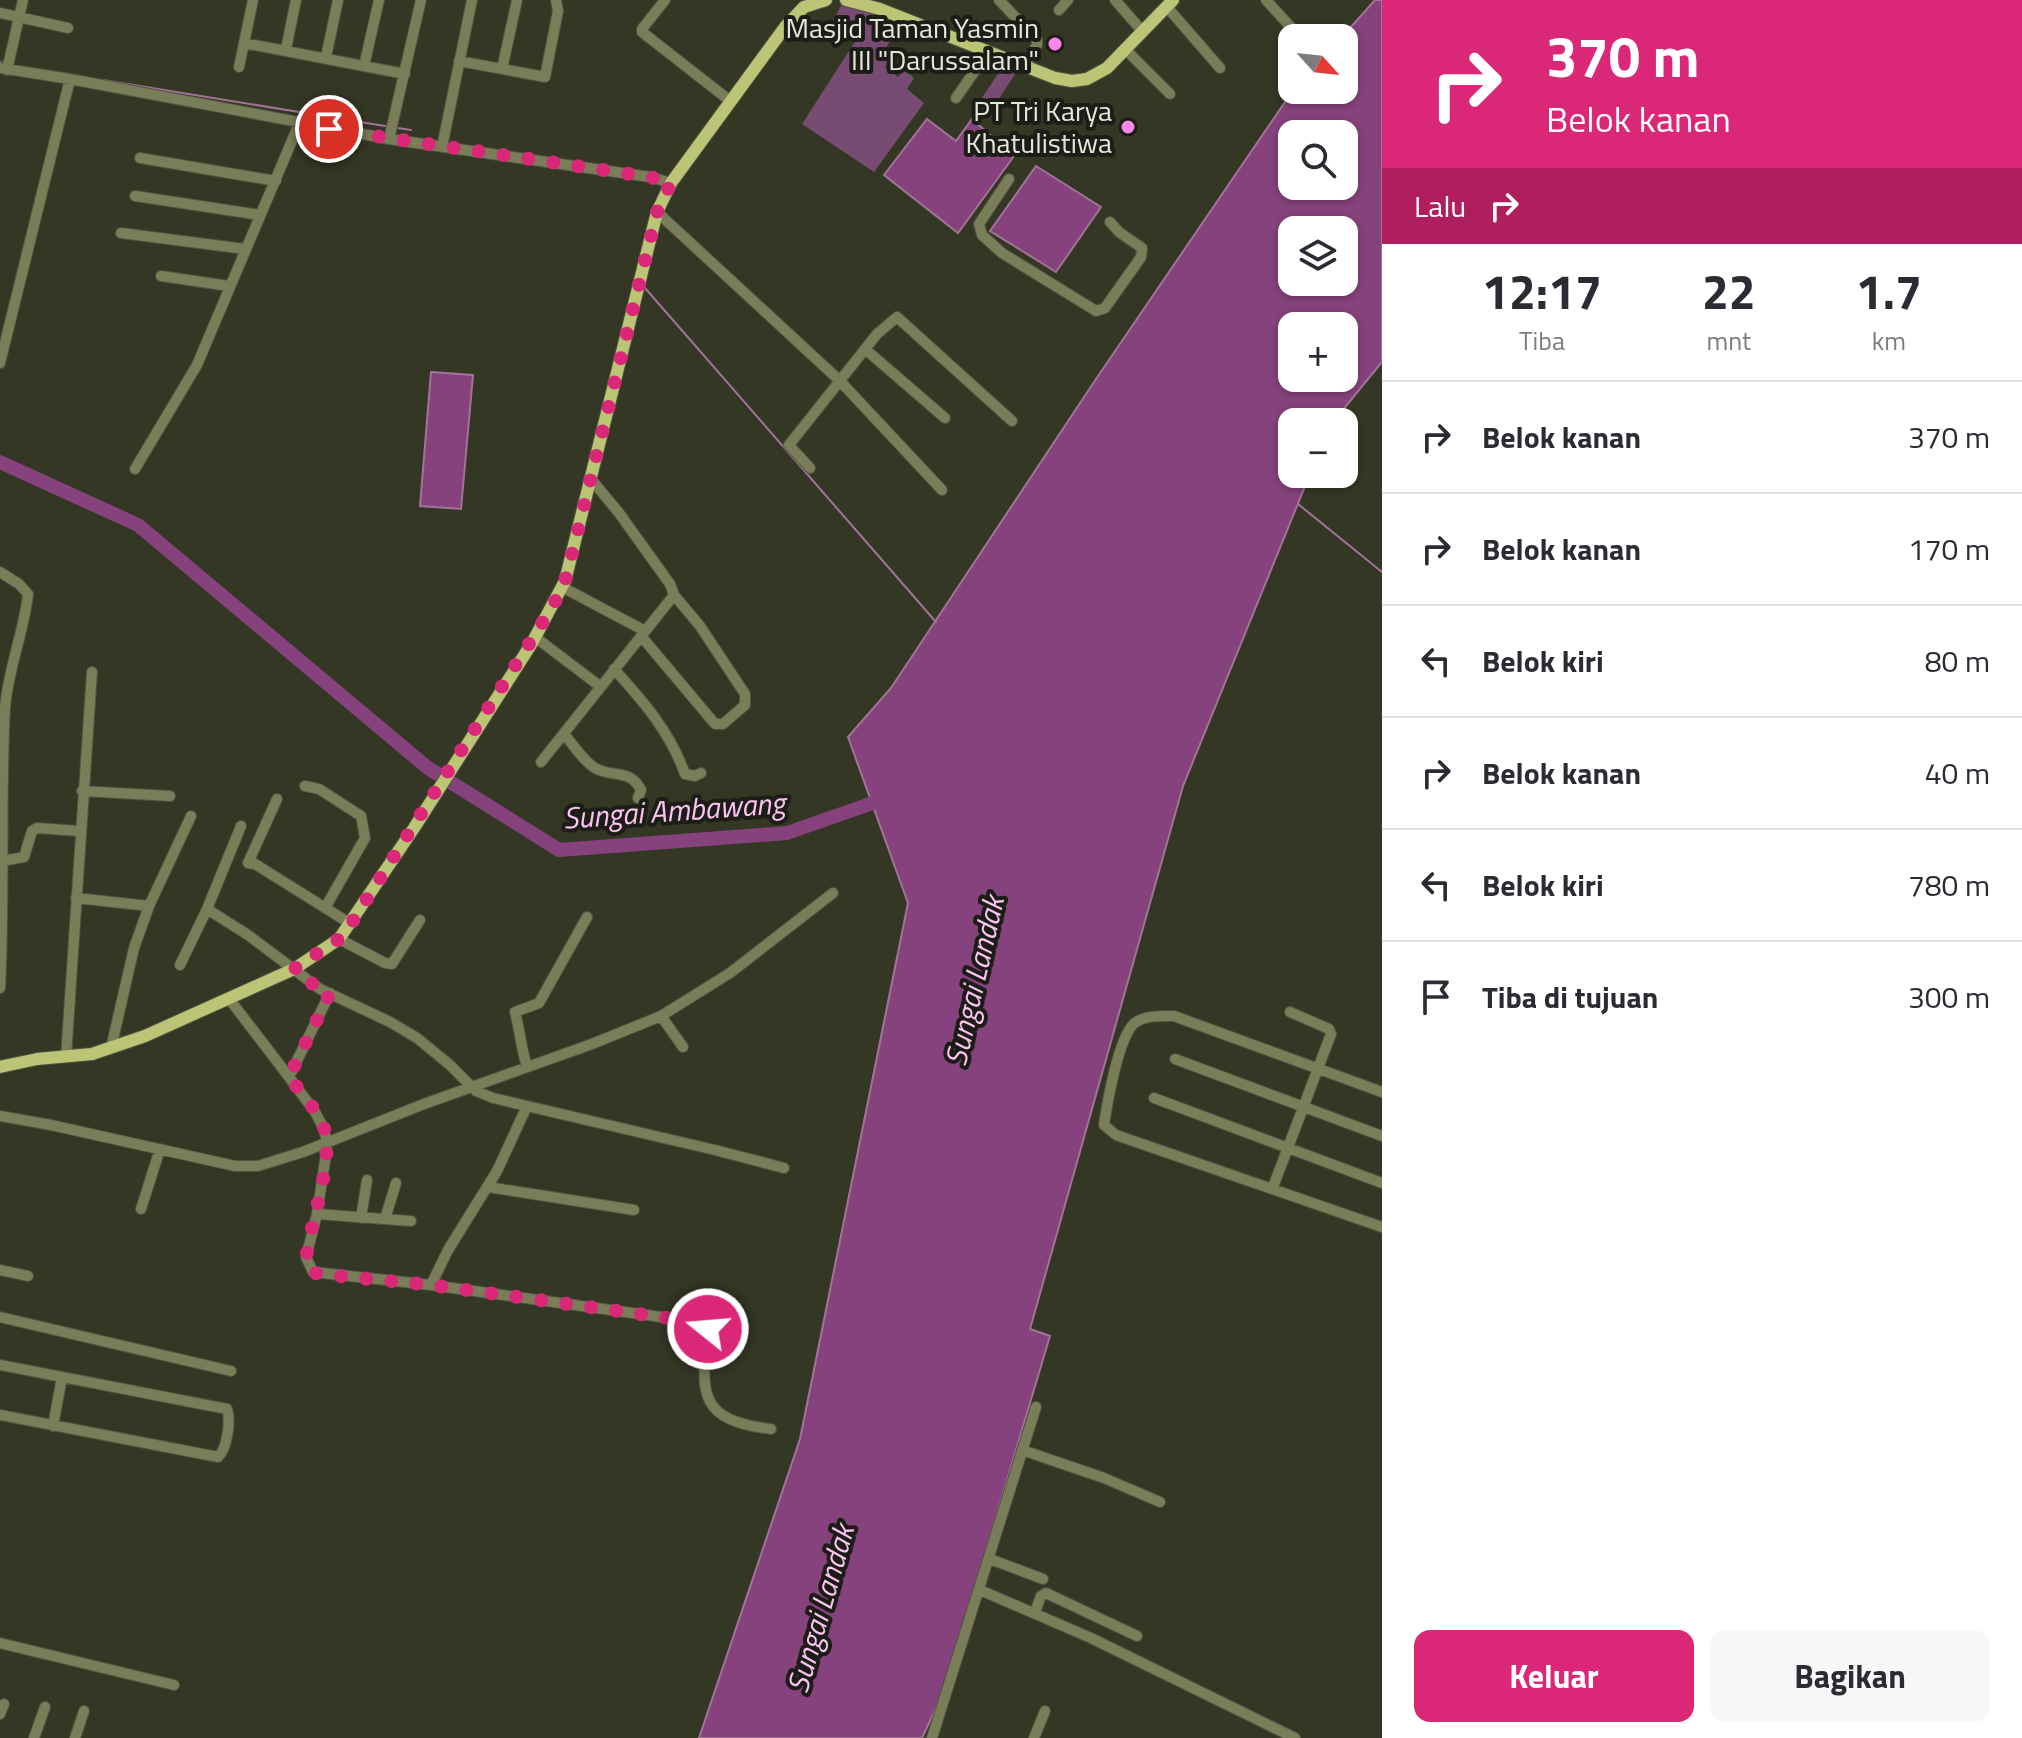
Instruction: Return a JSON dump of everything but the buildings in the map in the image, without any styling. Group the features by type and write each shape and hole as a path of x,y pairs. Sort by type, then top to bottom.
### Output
{"main road":[{"path":"0,1067 92,1054 230,1000 294,969 339,939 351,924 535,637 562,587 657,212 671,183 785,27 804,7 826,0"},
{"path":"846,0 880,9 1024,66 1072,81 1087,79 1107,68 1170,4"}],"street":[{"path":"23,0 4,69 299,124 650,177 671,183"},
{"path":"239,67 253,0"},
{"path":"286,49 296,0"},
{"path":"326,57 338,0"},
{"path":"364,66 379,0"},
{"path":"389,139 421,0"},
{"path":"442,147 472,0"},
{"path":"502,69 517,0"},
{"path":"459,61 545,77 558,11 556,0"},
{"path":"665,0 642,32 729,100"},
{"path":"999,0 1038,41 1024,66"},
{"path":"1059,10 1068,0"},
{"path":"1115,0 1143,32"},
{"path":"1266,0 1288,24"},
{"path":"1170,4 1220,68"},
{"path":"0,13 68,28"},
{"path":"244,43 405,74"},
{"path":"1126,50 1170,94"},
{"path":"956,98 988,52"},
{"path":"0,363 70,79"},
{"path":"135,469 187,385 299,124"},
{"path":"140,158 276,181"},
{"path":"1009,179 979,224 982,235 1002,253 1096,311 1105,308 1141,257 1142,248 1110,222"},
{"path":"135,196 260,215"},
{"path":"657,212 839,380 942,490"},
{"path":"121,233 245,249"},
{"path":"161,276 229,286"},
{"path":"810,468 789,445 887,323 900,317 1012,421"},
{"path":"865,349 945,418"},
{"path":"562,587 643,633 715,724 723,724 745,705 745,694 700,626 674,595 670,584 591,479"},
{"path":"0,572 28,594 3,704 0,988"},
{"path":"541,762 674,595"},
{"path":"535,637 601,687"},
{"path":"614,669 663,727 673,742 685,774 695,776 701,773"},
{"path":"66,1057 92,672"},
{"path":"564,734 595,768 634,779 641,790 638,798"},
{"path":"305,786 319,789 361,816 365,838 325,908"},
{"path":"82,791 170,796"},
{"path":"277,799 248,863 255,864 351,924"},
{"path":"111,1048 134,948 149,906 191,816"},
{"path":"180,965 241,826"},
{"path":"2,861 24,857 32,831 37,828 79,831"},
{"path":"0,1116 247,1167 279,1160 661,1016 730,973 833,893"},
{"path":"76,898 149,906"},
{"path":"207,909 311,983 417,1038 484,1095 784,1168"},
{"path":"527,1067 521,1049 523,1036 515,1012 539,1003 587,917"},
{"path":"339,939 392,964 420,920"},
{"path":"289,1077 330,993"},
{"path":"230,1000 320,1119 327,1143 317,1214 306,1257 313,1272 704,1323 708,1326 704,1366 708,1400 715,1411 730,1420 771,1429"},
{"path":"1273,1187 1331,1030 1290,1012"},
{"path":"661,1016 683,1047"},
{"path":"1382,1092 1174,1016 1139,1020 1127,1034 1114,1070 1104,1125 1116,1135 1382,1227"},
{"path":"1175,1059 1382,1136"},
{"path":"1154,1098 1382,1183"},
{"path":"431,1285 448,1250 488,1187 527,1106"},
{"path":"141,1209 160,1149"},
{"path":"361,1218 367,1180"},
{"path":"385,1219 396,1183"},
{"path":"488,1187 634,1210"},
{"path":"317,1214 411,1221"},
{"path":"0,1270 28,1276"},
{"path":"0,1317 231,1371"},
{"path":"0,1365 224,1409 229,1416 223,1453 218,1457 0,1415"},
{"path":"53,1426 62,1377"},
{"path":"932,1738 1036,1407"},
{"path":"1022,1450 1104,1478 1160,1502"},
{"path":"990,1559 1043,1579"},
{"path":"980,1590 1035,1612 1295,1738"},
{"path":"1035,1612 1041,1596 1046,1593 1137,1636"},
{"path":"0,1643 174,1685"},
{"path":"34,1738 45,1707"},
{"path":"75,1738 84,1711"},
{"path":"1034,1738 1045,1711"}],"shaded area":[{"path":"842,4 901,23 884,51 891,56 885,67 898,77 904,69 914,78 907,89 924,103 874,172 802,124 858,37 833,21"},
{"path":"1004,65 1017,71 988,116 977,105"}],"water":[{"name":"Sungai Landak","path":"1375,0 1382,0 1382,362 1358,391 1358,312 1278,312 1278,392 1358,392 1344,408 1278,408 1278,488 1304,488 1183,786 1030,1329 1050,1336 944,1691 922,1738 699,1738 800,1439 908,903 848,737 891,688 1284,104 1358,104 1358,24 1354,24"},
{"path":"927,119 956,141 972,119 1014,156 958,233 884,175"},
{"path":"1036,166 1101,207 1056,272 990,231"},
{"path":"431,372 473,375 461,509 420,506"}],"waterway":[{"path":"103,80 385,126"},
{"path":"398,128 411,130"},
{"path":"645,288 936,622"},
{"name":"Sungai Ambawang","path":"0,462 138,525 428,768 559,850 787,833 887,798"},
{"path":"1298,504 1382,572"}],"place":[{"name":"Masjid Taman Yasmin III \"Darussalam\"","path":"1055,44"},
{"name":"PT Tri Karya Khatulistiwa","path":"1128,127"}],"route":[{"path":"329,129 650,177 671,183 657,212 565,581 532,643 351,924 339,939 294,969 330,993 289,1077 320,1119 327,1143 317,1214 306,1262 318,1274 431,1285 704,1323 708,1324 708,1329"}]}
